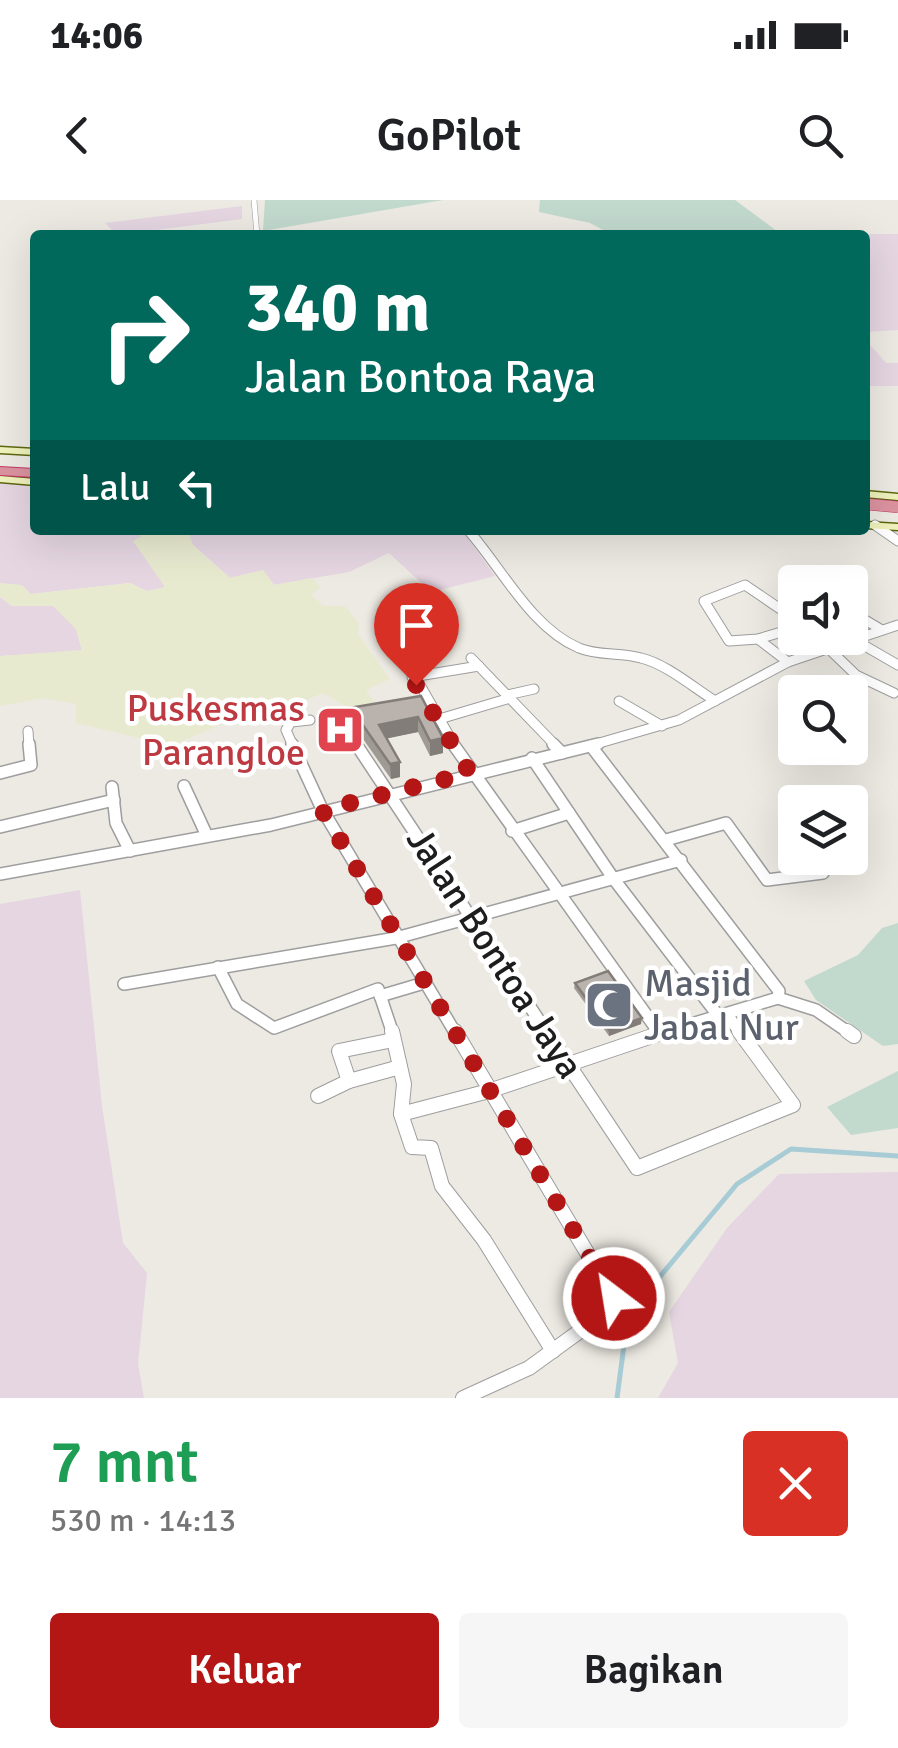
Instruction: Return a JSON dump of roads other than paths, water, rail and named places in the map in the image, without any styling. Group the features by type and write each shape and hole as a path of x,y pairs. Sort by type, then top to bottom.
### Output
{"highway":[{"path":"0,461 30,462"},
{"path":"0,470 30,472"},
{"path":"870,510 896,518"}],"street":[{"path":"254,200 256,230"},
{"path":"0,450 30,452"},
{"path":"0,479 30,482"},
{"path":"870,495 898,497"},
{"path":"870,525 896,518 883,496"},
{"path":"870,525 898,541"},
{"path":"472,535 500,566 503,580 544,622 579,648 644,658 714,701"},
{"path":"778,607 745,584 705,600 714,624 730,641 778,633"},
{"path":"868,622 882,630"},
{"path":"868,634 898,625"},
{"path":"758,639 788,662"},
{"path":"396,643 412,678 470,773 660,1034"},
{"path":"868,648 898,664"},
{"path":"0,874 295,820 470,773 591,746 679,720 805,655"},
{"path":"842,655 856,675 894,693"},
{"path":"412,678 475,662 562,752"},
{"path":"436,720 534,689"},
{"path":"619,702 662,726"},
{"path":"310,720 291,722 286,730 322,810 614,1298 613,1307 553,1351 498,1385 463,1398"},
{"path":"0,774 31,765 28,731"},
{"name":"Jalan Bontoa Jaya","path":"355,743 633,1164 642,1169 793,1105 724,1017"},
{"path":"591,746 666,840 778,994 792,1006 816,1010 854,1036"},
{"path":"532,758 614,878 724,1017"},
{"path":"184,786 207,836"},
{"path":"112,788 116,824 130,851"},
{"path":"0,827 114,800"},
{"path":"512,830 569,814"},
{"path":"666,840 726,823 767,880 807,875"},
{"path":"124,984 396,938 681,860"},
{"path":"218,967 236,1004 274,1028 378,989 400,1067 404,1104 401,1114 412,1146 432,1148 442,1186 484,1240 553,1351"},
{"path":"380,996 424,983"},
{"path":"401,1114 489,1092 566,1062 724,1017 778,994"},
{"path":"349,1081 340,1051 393,1040"},
{"path":"318,1096 349,1081 400,1067"}],"waterway":[{"path":"617,1398 628,1315 737,1184 791,1149 898,1156"}],"place":[{"name":"Puskesmas Parangloe","path":"340,730"},
{"name":"Masjid Jabal Nur","path":"609,1005"}]}
